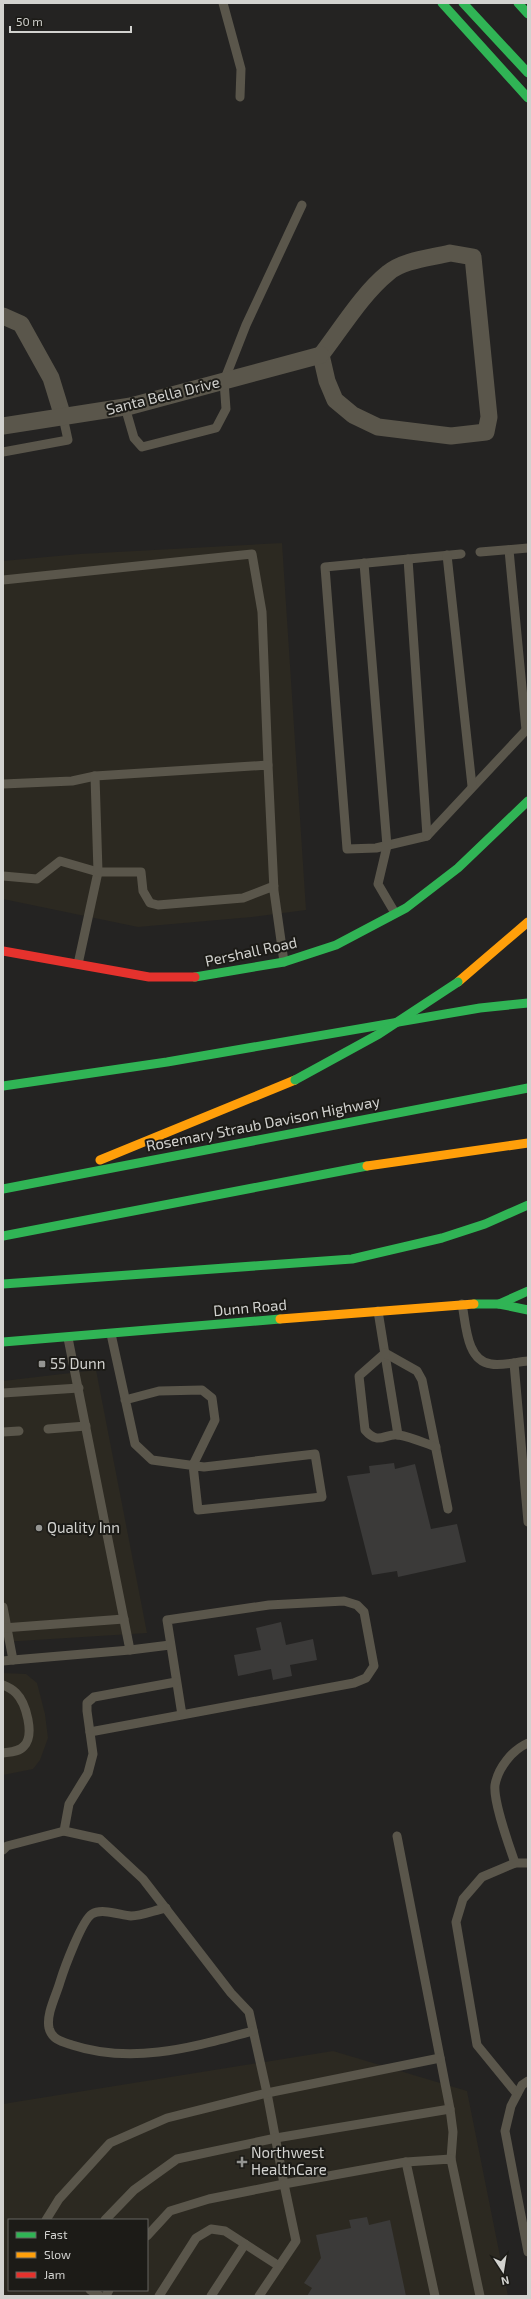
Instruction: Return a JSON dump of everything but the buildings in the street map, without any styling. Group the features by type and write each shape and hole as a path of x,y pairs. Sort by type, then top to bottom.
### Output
{"main road":[{"path":"442,3 528,98"},
{"path":"463,3 528,73"},
{"path":"518,3 528,14"},
{"name":"Pershall Road","path":"3,951 149,977 194,977 241,971 284,962 336,945 395,913 434,888 528,801"},
{"path":"58,1178 295,1080 362,1046 412,1015 458,982 528,922"},
{"path":"3,1086 167,1062 480,1008 528,1003"},
{"name":"Rosemary Straub Davison Highway","path":"3,1189 528,1088"},
{"path":"3,1236 365,1166 528,1143"},
{"path":"3,1284 352,1259 403,1249 465,1232 528,1205"},
{"name":"Dunn Road","path":"499,1304 528,1291"},
{"name":"Dunn Road","path":"3,1342 68,1338 462,1304 499,1304 528,1310"}],"street":[{"path":"450,253 473,257 489,417 486,432 451,436 378,427 353,415 335,400 328,382 321,355 368,294 388,272 406,264 450,253"},
{"path":"3,316 21,324 51,378 63,417"},
{"name":"Santa Bella Drive","path":"3,426 125,407 321,355"}],"lane":[{"path":"223,3 241,69 240,97"},
{"path":"125,407 134,438 142,447 216,428 226,409 224,381 246,325 302,205"},
{"path":"3,452 68,440 63,417"},
{"path":"480,552 528,548"},
{"path":"461,554 325,567 347,849 376,848 427,836 472,786 527,729 509,550"},
{"path":"3,580 252,554 262,612 274,886 284,962"},
{"path":"447,555 472,786"},
{"path":"408,559 427,836"},
{"path":"364,563 388,846 378,884 395,913"},
{"path":"3,784 72,781 95,776 268,764"},
{"path":"78,964 98,872 95,776"},
{"path":"3,876 37,879 60,861 98,872 141,872 143,891 150,903 158,904 243,898 274,886"},
{"path":"462,1304 473,1353 482,1362 492,1364 528,1361"},
{"path":"378,1311 398,1435"},
{"path":"111,1334 125,1400 135,1444 152,1460 192,1465 204,1467 315,1454 322,1497 198,1510 192,1465 215,1420 212,1398 202,1390 158,1391 125,1400"},
{"path":"68,1338 130,1650"},
{"path":"385,1353 359,1376 365,1430 371,1437 378,1439 398,1435 436,1447"},
{"path":"385,1353 417,1371 422,1380 448,1509"},
{"path":"514,1363 528,1522"},
{"path":"3,1393 79,1388"},
{"path":"48,1429 86,1426"},
{"path":"3,1432 19,1431"},
{"path":"90,1732 182,1715 354,1683 366,1678 374,1666 364,1612 357,1605 344,1601 269,1605 168,1620 170,1645 182,1715"},
{"path":"3,1607 5,1628 13,1660"},
{"path":"5,1628 124,1619"},
{"path":"3,1661 170,1645"},
{"path":"64,1831 69,1804 88,1773 93,1754 87,1703 94,1697 176,1682"},
{"path":"3,1685 17,1694 23,1702 29,1730 28,1741 18,1750 3,1753"},
{"path":"515,1862 500,1817 495,1786 504,1762 528,1743"},
{"path":"3,1850 7,1846 64,1831 100,1839 143,1879 231,1993 249,2012 267,2093 296,2241 259,2296"},
{"path":"397,1836 450,2109 453,2132 451,2159 480,2296"},
{"path":"517,2094 477,2045 456,1922 463,1899 482,1877 515,1862 528,1863"},
{"path":"166,1908 132,1916 101,1912 92,1914 85,1922 66,1965 49,2016 49,2029 53,2037 91,2052 132,2055 177,2051 253,2032"},
{"path":"47,2219 59,2199 110,2143 167,2118 267,2093 440,2058"},
{"path":"528,2082 522,2085 511,2106 505,2131 528,2252"},
{"path":"106,2219 134,2190 177,2159 276,2138 450,2109"},
{"path":"148,2235 170,2211 209,2199 406,2162 451,2159"},
{"path":"406,2162 435,2296"},
{"path":"159,2296 196,2238 211,2229 224,2231 279,2266"},
{"path":"211,2296 244,2244"}],"shaded area":[{"path":"282,543 306,910 252,917 138,927 3,899 3,561 80,554"},
{"path":"96,1370 147,1633 3,1642 3,1381"},
{"path":"3,1673 26,1674 37,1683 45,1714 48,1738 40,1760 33,1769 3,1775"},
{"name":"Northwest HealthCare","path":"333,2051 467,2091 508,2296 3,2296 3,2104"}],"traffic: fast":[{"path":"442,3 528,98"},
{"path":"463,3 528,73"},
{"path":"518,3 528,14"},
{"path":"195,977 284,962 336,945 406,908 458,868 528,801"},
{"path":"295,1080 379,1034 458,982"},
{"path":"3,1086 167,1062 480,1008 528,1003"},
{"path":"3,1189 528,1088"},
{"path":"3,1236 367,1166"},
{"path":"3,1284 352,1259 442,1238 485,1224 528,1205"},
{"path":"499,1304 528,1291"},
{"path":"474,1304 499,1304 528,1310"},
{"path":"3,1342 280,1319"}],"traffic: slow":[{"path":"458,982 528,922"},
{"path":"100,1160 295,1080"},
{"path":"367,1166 528,1143"},
{"path":"280,1319 474,1304"}],"traffic: jam":[{"path":"3,951 149,977 195,977"}],"place":[{"name":"55 Dunn","path":"42,1364"},
{"name":"Quality Inn","path":"39,1528"},
{"name":"Northwest HealthCare","path":"242,2162"}]}
